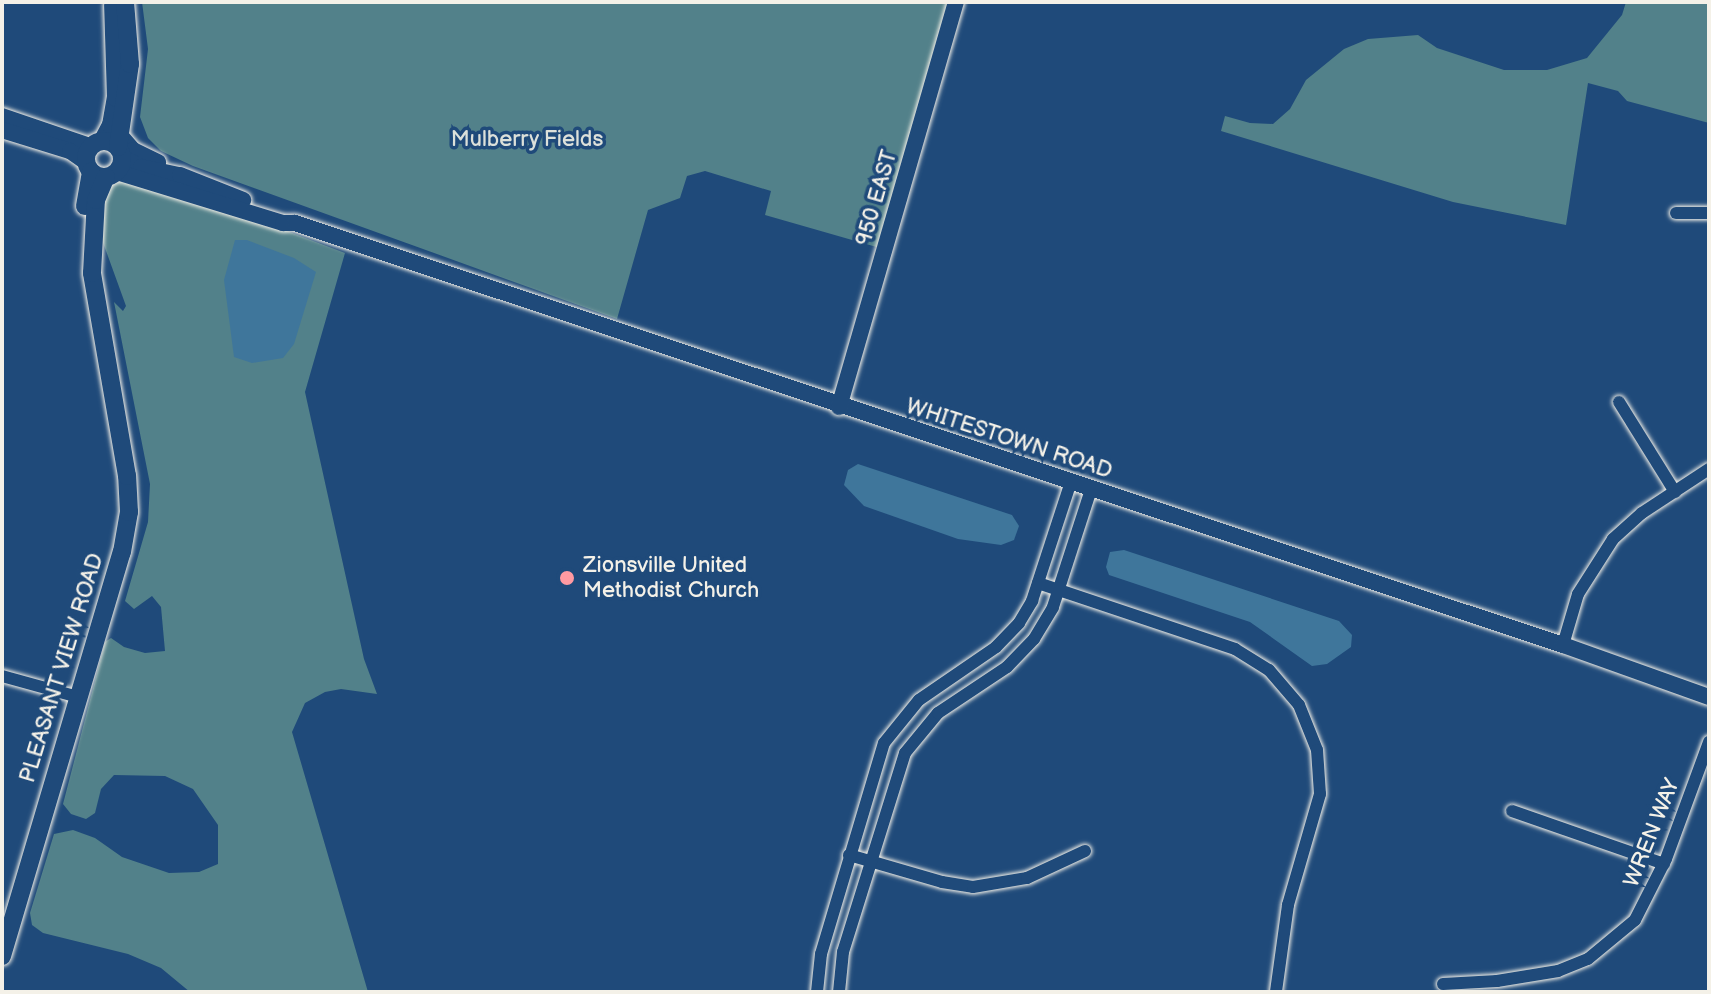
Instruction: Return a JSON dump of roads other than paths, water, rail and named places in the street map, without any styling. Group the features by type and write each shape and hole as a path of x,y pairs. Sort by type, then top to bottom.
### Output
{"main road":[{"path":"106,156 116,98 113,2"},
{"path":"106,156 130,64 125,2"},
{"name":"PLEASANT VIEW ROAD","path":"2,956 122,552 129,512 127,476 92,273 96,200 106,156"}],"street":[{"name":"950 EAST","path":"839,407 956,2"},
{"path":"2,116 106,156"},
{"path":"2,130 70,151 106,156"},
{"name":"WHITESTOWN ROAD","path":"106,156 133,150 180,175 284,215 295,223 839,407 1563,645 1709,697"},
{"name":"WHITESTOWN ROAD","path":"106,156 283,223 295,223"},
{"path":"1676,213 1709,213"},
{"path":"1619,402 1675,492"},
{"path":"1563,645 1578,594 1613,539 1642,513 1709,469"},
{"path":"817,992 821,954 849,855 875,767 893,729 926,694 1004,640 1026,613 1071,482"},
{"path":"839,992 843,952 897,771 909,745 938,713 1026,649 1049,616 1091,489"},
{"path":"1038,583 1241,652 1279,680 1303,713 1317,750 1320,794 1288,905 1276,992"},
{"path":"2,676 78,697"},
{"name":"WREN WAY","path":"1443,984 1497,981 1558,971 1588,959 1635,920 1664,864 1709,742"},
{"path":"1512,811 1664,864"},
{"path":"849,855 942,882 981,886 1027,878 1085,851"}],"water":[{"path":"235,240 247,240 294,258 316,272 294,344 283,358 252,363 234,357 224,280"},
{"path":"858,464 1012,515 1019,526 1014,540 1001,545 958,539 864,506 844,485 848,470"},
{"path":"1124,550 1339,621 1352,635 1351,647 1327,664 1312,666 1250,622 1109,575 1106,567 1110,552"}],"place":[{"name":"Zionsville United Methodist Church","path":"567,578"}],"park label":[{"name":"Mulberry Fields","path":"527,140"}]}
